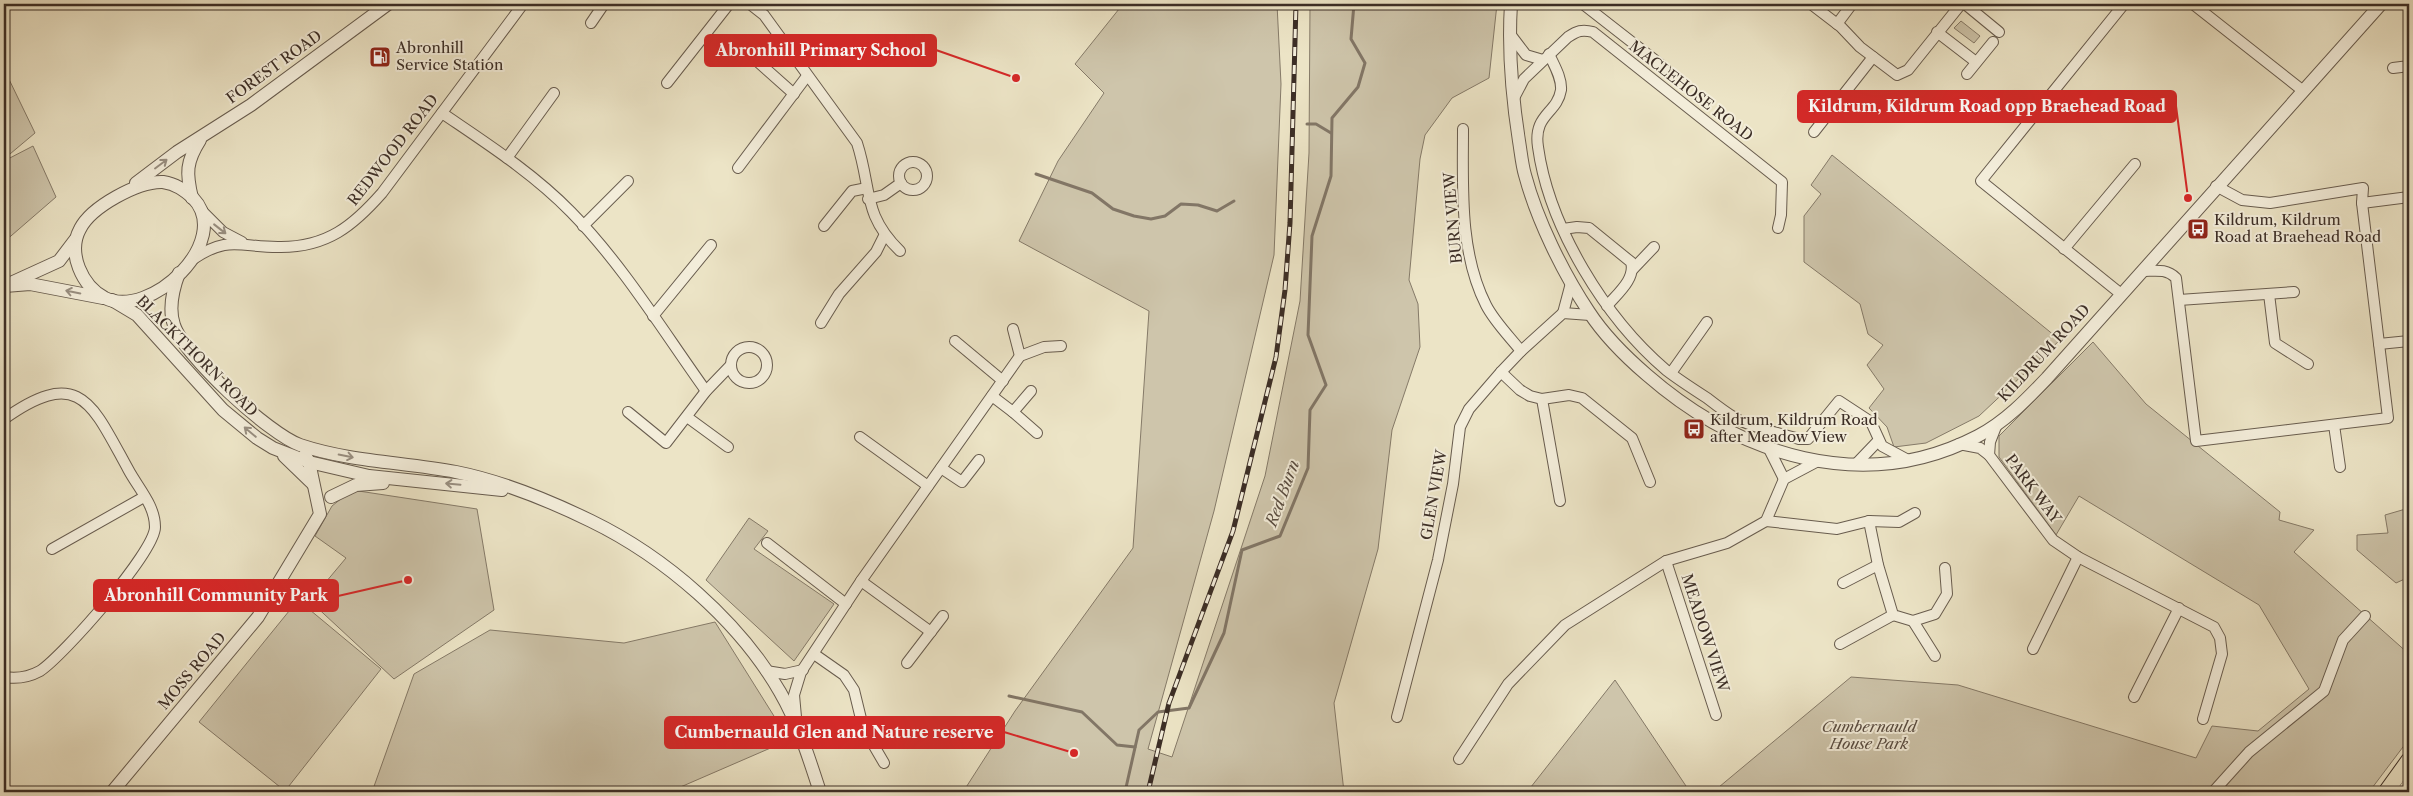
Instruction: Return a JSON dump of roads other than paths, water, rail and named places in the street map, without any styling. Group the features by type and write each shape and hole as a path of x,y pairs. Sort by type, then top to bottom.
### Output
{"main road":[{"path":"2386,792 2409,760"},
{"path":"2405,792 2409,786"}],"street":[{"name":"FOREST ROAD","path":"124,192 177,152 251,105 388,4"},
{"name":"REDWOOD ROAD","path":"189,263 212,247 228,244 279,248 296,246 310,244 345,229 363,215 382,193 523,4"},
{"path":"591,23 604,4"},
{"path":"667,83 728,4"},
{"path":"750,4 764,15 857,143 865,166 868,199 884,236 900,251"},
{"name":"KILDRUM ROAD","path":"1512,4 1510,34 1512,101 1524,175 1554,250 1590,315 1628,358 1674,398 1736,435 1770,449 1818,461 1856,464 1908,460 1934,454 1959,444 1997,424 2047,378 2216,186 2381,4"},
{"path":"1584,4 1665,68"},
{"path":"1811,4 1839,25 1860,47 1894,73 1905,73 1961,4"},
{"path":"1839,25 1852,4"},
{"path":"1965,4 1999,32"},
{"path":"2121,294 1982,181 2124,4"},
{"path":"2193,4 2302,90"},
{"name":"MACLEHOSE ROAD","path":"1512,101 1524,79 1576,31 1585,30 1593,32 1782,182 1781,215 1778,228"},
{"path":"1938,32 1976,62"},
{"path":"1510,34 1526,55 1546,57 1560,79 1561,90 1557,101 1540,122 1536,134 1545,181 1562,229 1582,268 1607,306 1646,350 1671,373 1736,418 1799,439 1808,439 1839,401 1871,422 1878,441 1908,460"},
{"path":"1617,52 1626,38"},
{"path":"1966,74 1993,42"},
{"path":"1814,132 1873,57"},
{"path":"757,62 794,94"},
{"path":"2393,68 2409,66"},
{"path":"738,168 807,76"},
{"path":"507,158 554,93"},
{"path":"1816,99 1831,109"},
{"path":"442,113 507,158 570,211 653,316 706,391"},
{"name":"BURN VIEW","path":"1463,128 1463,189 1470,263 1486,306 1520,350"},
{"name":"FOREST ROAD","path":"192,198 188,181 189,158 201,138"},
{"path":"2064,248 2135,164"},
{"path":"583,226 628,181"},
{"path":"163,182 180,188 200,208 203,222 202,238 197,252 189,263 166,285 142,298 111,300 30,284 4,286 59,261 77,238 85,222 124,192 146,183 163,182"},
{"path":"868,199 884,194 901,183"},
{"path":"2142,271 2170,272 2176,278 2196,441 2388,418 2362,203 2363,188 2270,202 2242,200 2216,186"},
{"path":"824,226 852,191 867,188"},
{"path":"2362,203 2409,197"},
{"name":"REDWOOD ROAD","path":"200,208 223,232 245,244"},
{"path":"1562,229 1589,228 1631,262 1633,269"},
{"path":"821,323 839,294 876,252 884,236"},
{"path":"77,238 76,256 84,279 96,292 111,300"},
{"path":"653,316 711,245"},
{"path":"1607,306 1630,277 1633,269 1654,247"},
{"name":"BLACKTHORN ROAD","path":"180,272 174,286 172,309 174,327 184,344 238,402 270,427 299,444 382,463 455,472 494,481 592,521 651,557 694,589 740,638 781,692 806,748 820,792"},
{"path":"1571,283 1563,313 1590,315"},
{"path":"2179,300 2294,292"},
{"path":"2269,294 2275,343 2308,364"},
{"name":"BLACKTHORN ROAD","path":"111,300 138,315 223,410 257,438 273,448 309,462 359,474 421,483 463,485 519,492"},
{"name":"GLEN VIEW","path":"1397,718 1438,560 1454,484 1460,427 1469,409 1520,350 1563,313"},
{"path":"1671,373 1708,322"},
{"path":"1013,329 1020,356"},
{"path":"955,341 1003,381"},
{"path":"2379,344 2409,341"},
{"path":"797,728 794,695 802,670 861,581 1020,356 1044,347 1061,346"},
{"path":"628,412 666,443 706,391 731,365"},
{"path":"1501,372 1520,390 1542,399 1569,395 1582,398 1632,438 1650,482"},
{"path":"1013,412 1031,391"},
{"path":"4,419 44,395 67,393 87,403 98,416 152,509 155,528 150,541 135,566 56,658 39,672 16,679 4,677"},
{"path":"992,396 1037,433"},
{"path":"1542,399 1560,501"},
{"path":"687,416 728,447"},
{"name":"PARK WAY","path":"1989,455 1990,442 1997,424"},
{"path":"2334,425 2340,467"},
{"path":"860,437 928,486"},
{"path":"1856,464 1878,441"},
{"path":"299,444 309,462 312,484 320,514"},
{"name":"PARK WAY","path":"1959,444 1980,448 1989,455 2046,533 2078,558 2214,627 2220,638 2222,654 2203,719"},
{"path":"273,448 297,466 312,484"},
{"path":"1770,449 1784,479"},
{"path":"941,468 962,482 979,460"},
{"path":"1818,461 1784,479 1766,521 1837,529 1869,522 1899,522 1916,513"},
{"name":"MOSS ROAD","path":"112,792 258,617 331,497 341,485 382,463"},
{"path":"331,497 356,485 421,483"},
{"path":"52,549 144,497"},
{"name":"MEADOW VIEW","path":"1458,759 1508,684 1565,625 1666,561 1727,543 1766,521"},
{"path":"1869,522 1878,565 1892,615"},
{"path":"767,543 846,604"},
{"path":"2033,649 2078,558"},
{"name":"MEADOW VIEW","path":"1666,561 1716,715"},
{"path":"1843,583 1878,565"},
{"path":"1840,644 1892,615 1913,621 1935,614 1947,594 1945,568"},
{"path":"861,581 931,632"},
{"path":"2134,697 2179,608"},
{"path":"907,663 943,616"},
{"path":"2213,792 2249,752 2324,691 2343,640 2364,616"},
{"path":"1913,621 1935,656"},
{"path":"814,654 844,676 854,690 863,727 884,762"},
{"path":"766,671 785,674 802,670"}],"waterway":[{"name":"Red Burn","path":"1125,792 1139,730 1158,712 1189,708 1224,633 1242,550 1280,536 1308,468 1310,410 1326,385 1308,335 1312,236 1331,176 1332,118 1358,87 1365,63 1351,39 1354,4"},
{"path":"1307,124 1316,124 1331,133"},
{"path":"1036,174 1092,193 1113,209 1151,219 1165,216 1181,204 1198,205 1217,211 1234,201"},
{"path":"1009,696 1082,712 1117,745 1135,747"}],"railway":[{"path":"1148,792 1169,703 1233,531 1276,357 1285,290 1290,223 1296,4"}],"place":[{"name":"Abronhill Service Station","path":"380,57"},
{"name":"Abronhill Primary School","path":"1016,78"},
{"name":"Kildrum, Kildrum Road opp Braehead Road","path":"2188,198"},
{"name":"Kildrum, Kildrum Road at Braehead Road","path":"2198,229"},
{"name":"Kildrum, Kildrum Road after Meadow View","path":"1694,429"},
{"name":"Abronhill Community Park","path":"408,580"},
{"name":"Cumbernauld Glen and Nature reserve","path":"1074,753"}],"park label":[{"name":"Cumbernauld House Park","path":"1869,736"}]}
